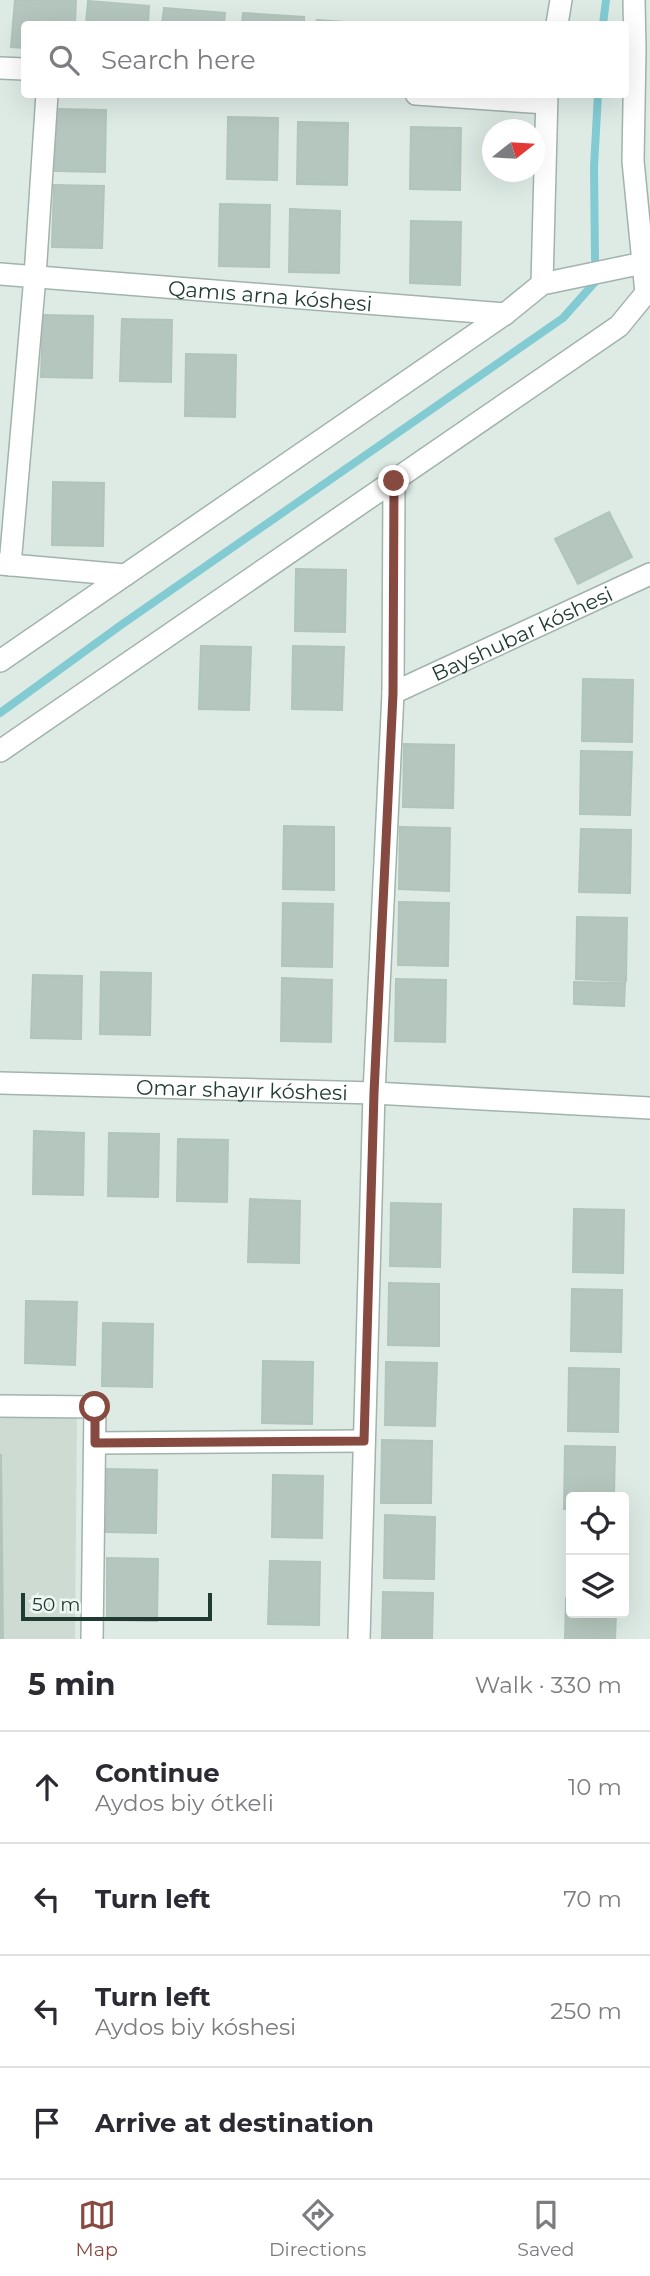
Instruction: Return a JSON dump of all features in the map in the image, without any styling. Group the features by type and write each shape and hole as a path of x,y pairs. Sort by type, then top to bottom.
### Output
{"street":[{"path":"558,21 561,0"},
{"path":"0,751 619,326 646,293 646,261 633,161 634,0"},
{"path":"0,68 21,69"},
{"path":"47,98 35,276 5,565 125,575"},
{"path":"520,98 546,99 542,284"},
{"path":"0,661 505,314 542,284 646,261"},
{"name":"Qamıs arna kóshesi","path":"0,274 505,314"},
{"path":"359,1639 374,1093 393,694 394,481"},
{"name":"Bayshubar kóshesi","path":"393,694 650,574"},
{"name":"Omar shayır kóshesi","path":"0,1083 374,1093 650,1108"},
{"path":"0,1406 95,1407 92,1639"},
{"path":"95,1443 364,1441"}],"shaded area":[{"path":"77,1416 75,1639 0,1639 0,1418"}],"building":[{"path":"15,0 76,0 75,21 21,21 21,48 11,47"},
{"path":"88,1 149,6 148,21 86,21"},
{"path":"164,8 225,13 224,21 162,21"},
{"path":"243,13 304,17 304,21 242,21"},
{"path":"56,109 106,110 105,172 55,171"},
{"path":"228,117 278,118 277,180 227,179"},
{"path":"298,122 348,123 347,185 297,184"},
{"path":"411,127 461,128 460,190 410,189"},
{"path":"54,185 104,186 102,248 52,247"},
{"path":"220,204 270,205 269,267 219,266"},
{"path":"290,209 340,211 339,273 289,272"},
{"path":"411,221 461,222 460,285 410,283"},
{"path":"43,315 93,316 92,378 41,377"},
{"path":"122,319 172,320 171,382 120,381"},
{"path":"186,354 236,355 235,417 185,416"},
{"path":"53,482 104,483 103,546 52,545"},
{"path":"609,512 632,557 578,584 555,539"},
{"path":"296,569 346,570 345,632 295,631"},
{"path":"201,646 251,647 249,710 199,709"},
{"path":"293,646 344,647 342,710 292,709"},
{"path":"583,679 633,680 632,742 582,741"},
{"path":"404,744 454,745 453,808 403,807"},
{"path":"581,751 632,752 630,815 580,814"},
{"path":"284,826 334,827 334,890 283,889"},
{"path":"400,827 450,828 449,891 399,889"},
{"path":"581,829 631,830 630,893 579,892"},
{"path":"399,902 449,903 448,966 398,965"},
{"path":"283,903 333,904 332,967 282,966"},
{"path":"577,917 627,918 626,981 576,979"},
{"path":"101,972 151,973 150,1035 100,1034"},
{"path":"33,975 82,976 81,1039 31,1038"},
{"path":"282,978 332,980 331,1042 281,1041"},
{"path":"396,979 446,980 445,1042 395,1041"},
{"path":"574,982 625,983 624,1006 574,1004"},
{"path":"34,1131 84,1133 83,1195 33,1194"},
{"path":"109,1133 159,1134 158,1197 108,1196"},
{"path":"178,1139 228,1140 227,1202 177,1201"},
{"path":"250,1199 300,1201 299,1263 248,1262"},
{"path":"391,1203 441,1204 440,1267 390,1266"},
{"path":"574,1209 624,1210 623,1273 573,1272"},
{"path":"389,1283 439,1284 439,1346 388,1345"},
{"path":"572,1289 622,1290 621,1352 571,1351"},
{"path":"26,1301 77,1302 75,1365 25,1363"},
{"path":"103,1323 153,1324 152,1387 102,1386"},
{"path":"263,1361 313,1362 312,1424 262,1423"},
{"path":"386,1362 437,1363 435,1426 385,1425"},
{"path":"569,1368 619,1369 618,1432 568,1431"},
{"path":"382,1440 432,1441 431,1503 381,1503"},
{"path":"565,1446 615,1447 614,1492 566,1492 564,1509"},
{"path":"1,1454 3,1639 0,1639"},
{"path":"107,1469 157,1470 156,1533 106,1532"},
{"path":"273,1475 323,1476 322,1538 272,1537"},
{"path":"385,1515 435,1517 434,1579 384,1578"},
{"path":"107,1558 158,1559 157,1621 107,1620"},
{"path":"270,1561 320,1562 319,1625 268,1624"},
{"path":"383,1592 433,1593 432,1639 382,1639"},
{"path":"566,1598 566,1618 616,1618 615,1639 565,1639"}],"waterway":[{"path":"603,21 606,0"},
{"path":"595,259 594,167 598,98"},
{"path":"0,713 121,625 563,318 595,282"}],"route":[{"path":"95,1407 95,1443 364,1441 374,1093 393,694 394,481"}]}
